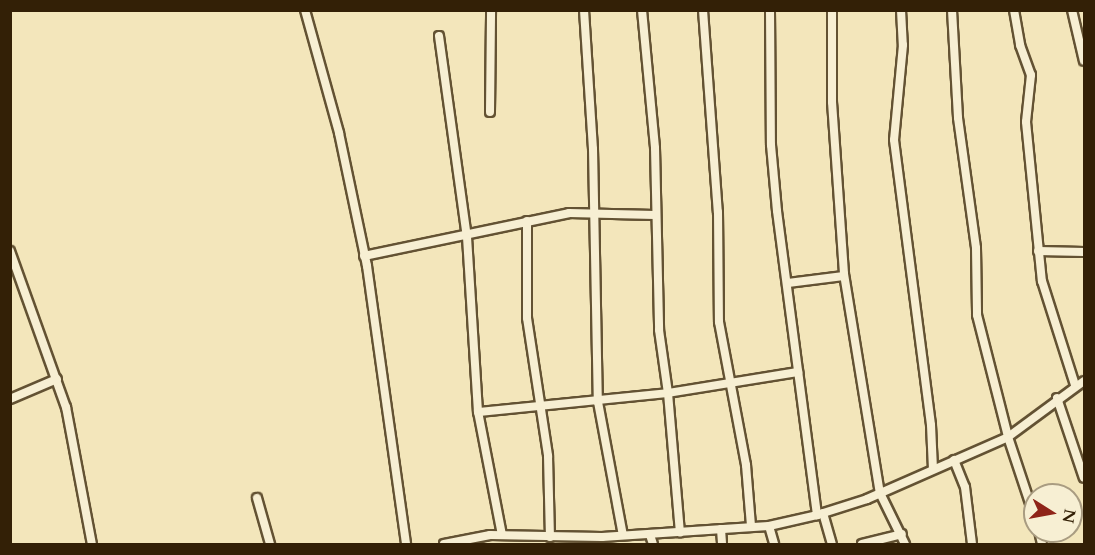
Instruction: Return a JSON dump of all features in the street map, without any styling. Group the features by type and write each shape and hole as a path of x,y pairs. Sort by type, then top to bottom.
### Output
{"street":[{"path":"305,10 339,133 364,256 406,544"},
{"path":"490,112 491,10"},
{"path":"584,10 592,114 598,402 623,535"},
{"path":"642,10 656,148 655,215 659,330 668,393 680,532"},
{"path":"703,10 718,212 719,322 746,465 751,526"},
{"path":"770,10 771,144 798,372 820,514 832,544"},
{"path":"832,10 832,102 844,276 880,493 905,544"},
{"path":"902,10 903,45 894,140 931,425 933,469"},
{"path":"952,10 958,118 976,248 974,293 1008,437 1023,483"},
{"path":"1014,10 1020,45 1031,75 1026,122 1038,251 1048,305 1076,385"},
{"path":"1072,10 1084,61"},
{"path":"439,36 467,237 478,412 501,535"},
{"path":"364,256 467,237 527,220 569,213 655,215"},
{"path":"527,220 527,318 539,409 548,456 550,537"},
{"path":"10,251 57,379 92,544"},
{"path":"1038,251 1084,252"},
{"path":"788,283 844,276"},
{"path":"478,412 539,409 598,402 798,372"},
{"path":"10,399 57,379"},
{"path":"444,544 470,537 501,535 550,537 650,535 769,526 820,514 880,493 1008,437 1057,398 1084,381"},
{"path":"1057,398 1084,478"},
{"path":"954,460 965,487 972,544"},
{"path":"257,498 270,544"},
{"path":"769,526 774,544"},
{"path":"721,529 722,544"},
{"path":"862,544 902,534"},
{"path":"650,535 653,544"}]}
